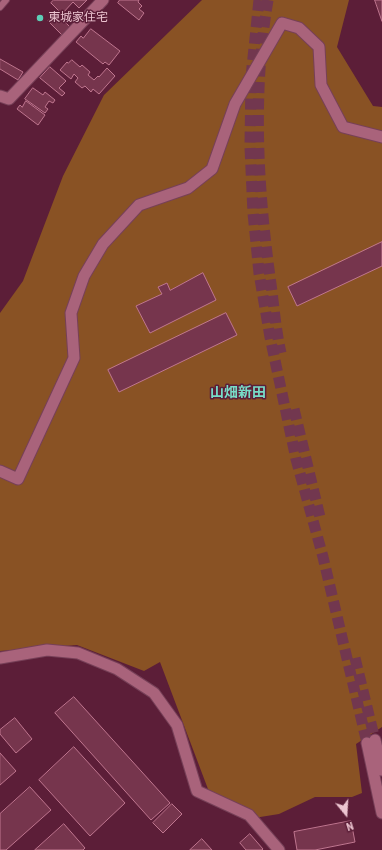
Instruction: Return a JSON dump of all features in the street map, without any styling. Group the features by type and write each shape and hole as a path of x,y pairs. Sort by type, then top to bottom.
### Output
{"street":[{"path":"0,96 9,99 103,0"},
{"path":"0,471 18,479 74,358 71,313 84,276 103,244 139,205 188,188 212,168 235,104 282,23 299,28 319,47 321,85 343,127 382,137"},
{"path":"0,658 47,650 78,652 117,670 154,693 177,725 197,791 249,815 279,850"},
{"path":"382,770 371,741 382,813"}],"lane":[{"path":"0,7 6,0"}],"shaded area":[{"path":"202,0 349,0 337,47 373,106 382,107 382,727 356,744 362,793 352,797 315,797 279,814 254,818 211,797 160,662 144,671 77,645 0,651 0,313 23,281 63,176 104,95"}],"building":[{"path":"54,0 87,0 79,8 73,2 62,14 51,3"},
{"path":"120,0 139,0 138,2 142,6 139,9 144,13 139,20 118,3"},
{"path":"375,0 382,0 382,21"},
{"path":"52,18 57,22 61,18 71,28 63,36 48,21"},
{"path":"91,29 120,51 109,65 105,62 103,64 76,42 81,36 83,38"},
{"path":"0,59 23,72 18,80 0,69"},
{"path":"72,60 80,67 82,65 90,72 88,75 94,80 107,68 115,76 99,94 93,89 91,92 85,86 82,88 75,82 78,78 74,74 71,79 60,70 67,62 68,63"},
{"path":"50,67 66,81 59,88 65,93 62,96 40,78"},
{"path":"33,88 43,95 45,92 55,100 53,103 49,101 45,107 48,109 45,113 25,99"},
{"path":"26,101 45,115 38,125 17,109 20,105 22,107"},
{"path":"382,242 382,266 297,306 288,287"},
{"path":"203,273 216,300 150,333 136,306 162,294 158,287 167,283 170,290"},
{"path":"226,313 237,335 119,392 108,370"},
{"path":"74,697 170,803 151,820 55,713"},
{"path":"15,718 32,739 16,753 0,734 0,730"},
{"path":"74,747 125,803 90,836 39,780"},
{"path":"0,753 16,771 0,785"},
{"path":"30,787 51,810 6,850 0,850 0,814"},
{"path":"172,804 182,814 163,833 153,823"},
{"path":"351,821 355,842 315,850 297,850 294,832"},
{"path":"64,824 85,848 83,850 35,850"},
{"path":"250,834 263,849 262,850 246,850 240,843"},
{"path":"202,839 212,850 190,850"}],"tunnel":[{"path":"259,0 251,77 250,147 253,213 259,273 270,337 296,459 323,557 367,743"},
{"path":"268,0 263,35 258,106 260,178 266,249 276,328 281,353"},
{"path":"294,409 320,517"},
{"path":"355,658 375,740"}],"place":[{"name":"東城家住宅","path":"40,18"}],"district":[{"name":"山畑新田","path":"238,393"}]}
